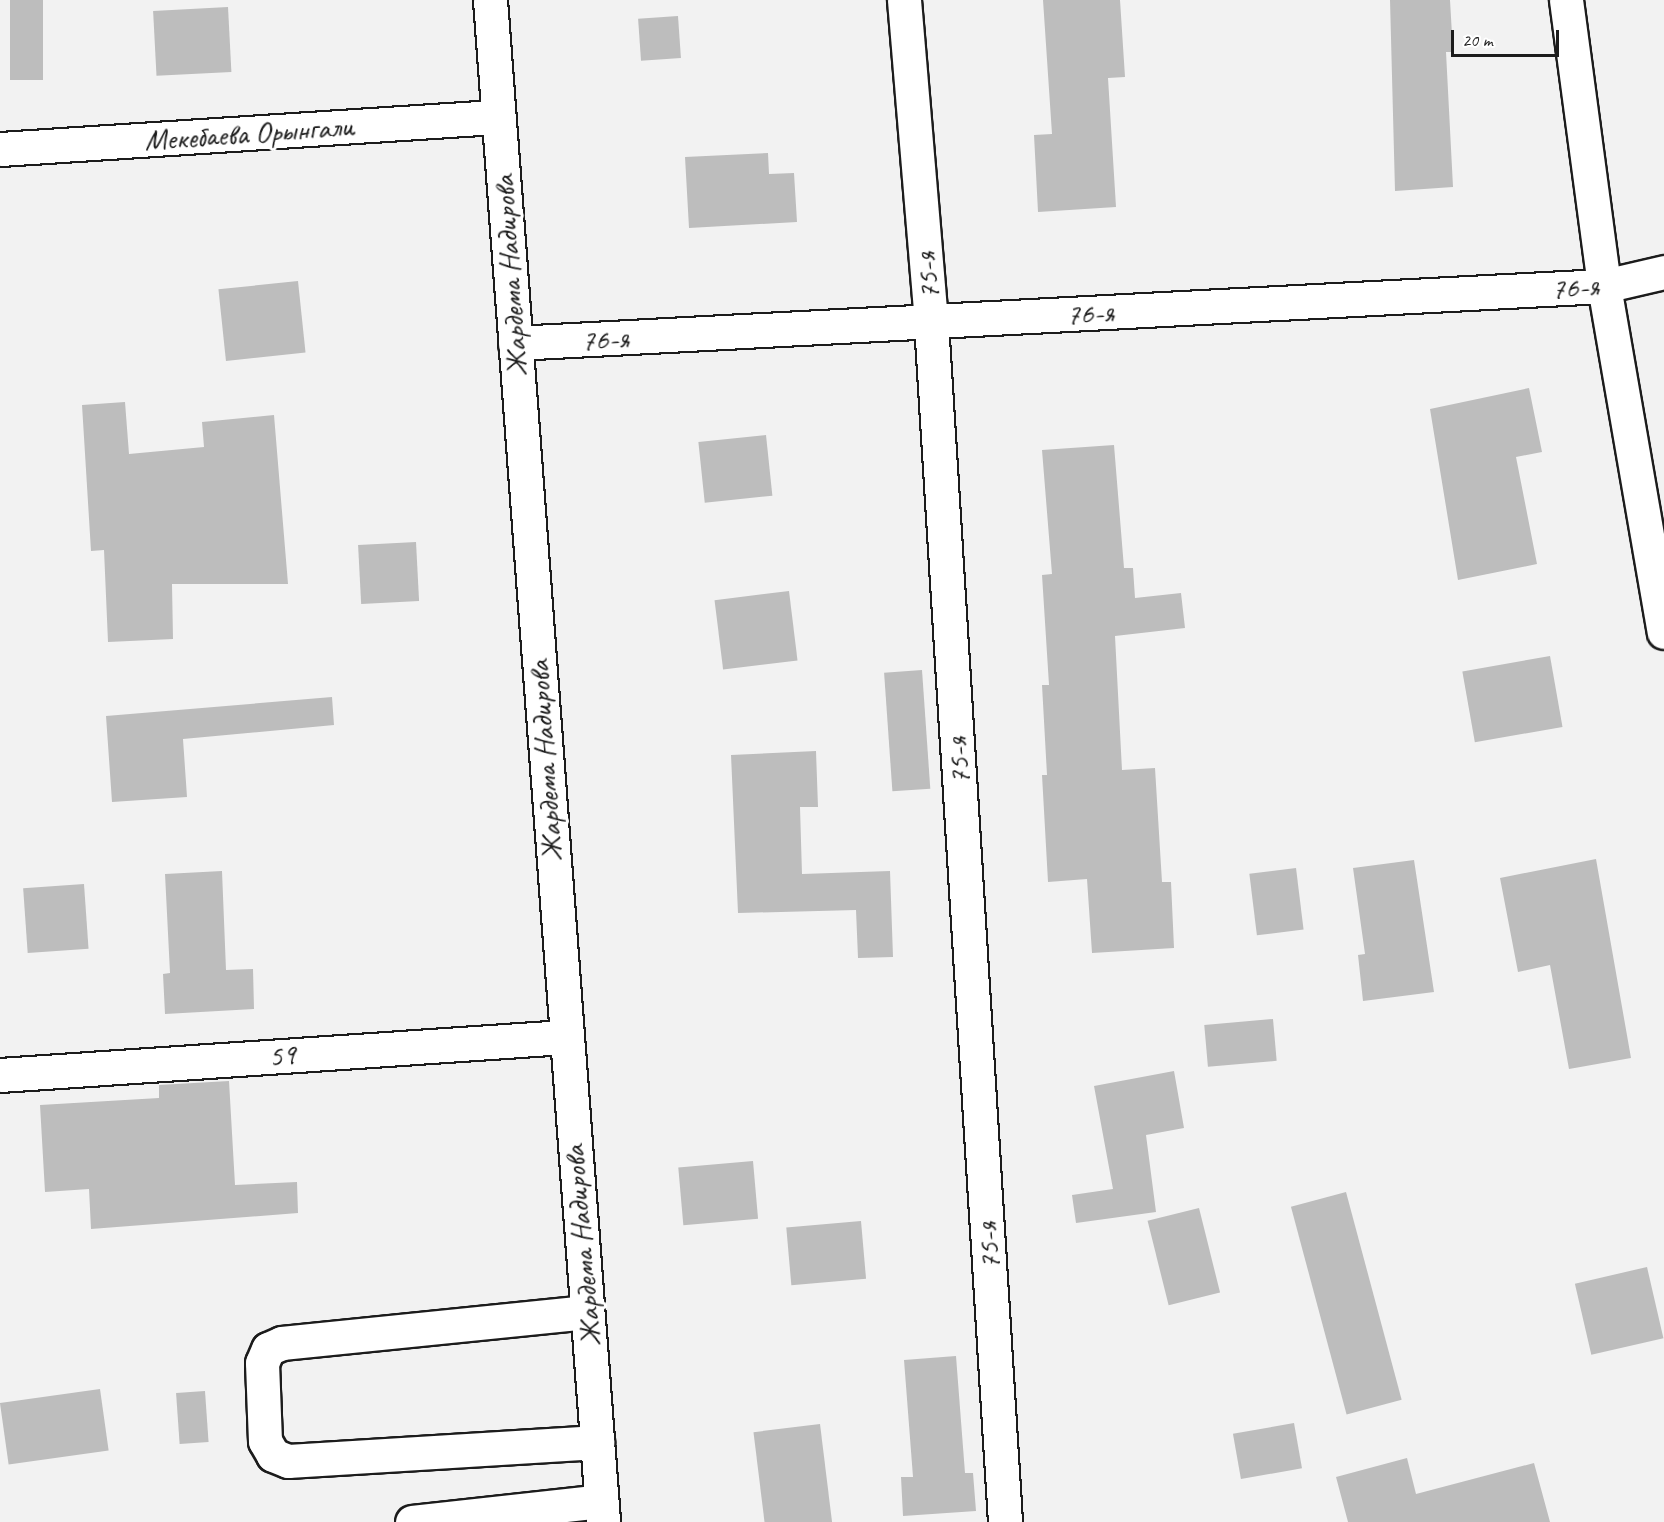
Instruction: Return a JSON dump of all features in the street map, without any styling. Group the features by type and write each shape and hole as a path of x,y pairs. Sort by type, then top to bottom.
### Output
{"main road":[{"name":"Жардема Надирова","path":"490,0 565,1037 602,1512"},
{"name":"75-я","path":"904,0 931,322 1005,1522"},
{"path":"1566,0 1604,286 1664,632"},
{"name":"Мекебаева Орынгали","path":"0,148 498,117"},
{"name":"76-я","path":"515,343 1604,286 1664,272"},
{"name":"59","path":"0,1075 565,1037"},
{"path":"587,1312 282,1343 268,1349 262,1363 265,1441 273,1455 288,1461 597,1442"},
{"path":"412,1522 602,1512"}],"building":[{"path":"10,0 43,0 43,80 10,80"},
{"path":"1043,0 1120,0 1125,77 1108,78 1116,207 1038,212 1034,135 1052,134"},
{"path":"1390,0 1450,0 1453,52 1446,52 1453,187 1395,191"},
{"path":"228,7 231,72 157,76 153,11"},
{"path":"678,16 681,58 641,61 638,19"},
{"path":"768,153 769,174 794,173 797,222 689,228 685,157"},
{"path":"298,281 306,353 226,361 218,289"},
{"path":"1529,388 1542,452 1516,457 1537,564 1458,580 1430,409"},
{"path":"125,402 129,454 204,447 202,422 274,415 288,584 172,584 173,639 108,642 104,550 91,551 82,405"},
{"path":"766,435 772,496 705,503 698,442"},
{"path":"1114,445 1124,568 1133,568 1135,598 1181,593 1185,628 1115,636 1122,770 1155,768 1162,882 1171,882 1174,948 1092,953 1087,879 1048,882 1042,775 1047,775 1042,685 1049,685 1042,575 1052,574 1042,450"},
{"path":"416,542 419,601 361,604 358,545"},
{"path":"789,591 798,660 723,670 715,600"},
{"path":"1550,656 1563,727 1475,742 1462,671"},
{"path":"922,670 930,789 892,791 884,673"},
{"path":"332,697 334,725 183,739 187,797 112,802 106,716"},
{"path":"816,751 818,807 800,807 802,874 890,871 893,957 858,958 856,910 738,913 731,755"},
{"path":"1596,859 1631,1058 1569,1069 1550,965 1518,972 1500,878"},
{"path":"1414,860 1434,992 1363,1001 1358,955 1365,954 1353,868"},
{"path":"1296,868 1304,930 1257,935 1249,874"},
{"path":"222,871 226,970 253,969 254,1009 165,1014 163,974 170,973 165,874"},
{"path":"84,884 89,949 28,953 23,888"},
{"path":"1273,1019 1277,1061 1208,1067 1204,1025"},
{"path":"1174,1071 1184,1128 1146,1135 1156,1212 1076,1223 1072,1195 1113,1189 1094,1086"},
{"path":"229,1081 235,1185 297,1182 298,1213 91,1229 89,1189 45,1192 40,1105 159,1098 159,1085"},
{"path":"753,1161 758,1219 683,1225 678,1168"},
{"path":"1346,1192 1402,1400 1347,1414 1291,1207"},
{"path":"1199,1208 1220,1292 1169,1305 1148,1221"},
{"path":"861,1221 866,1279 791,1285 786,1228"},
{"path":"1647,1267 1663,1338 1591,1355 1575,1284"},
{"path":"956,1356 965,1473 973,1473 976,1511 903,1516 901,1477 913,1477 904,1360"},
{"path":"100,1389 109,1450 9,1464 0,1403"},
{"path":"205,1391 209,1442 180,1444 176,1393"},
{"path":"1294,1423 1302,1468 1241,1479 1233,1434"},
{"path":"820,1424 832,1522 765,1522 753,1432"},
{"path":"1407,1458 1416,1494 1534,1463 1550,1522 1348,1522 1336,1477"}]}
